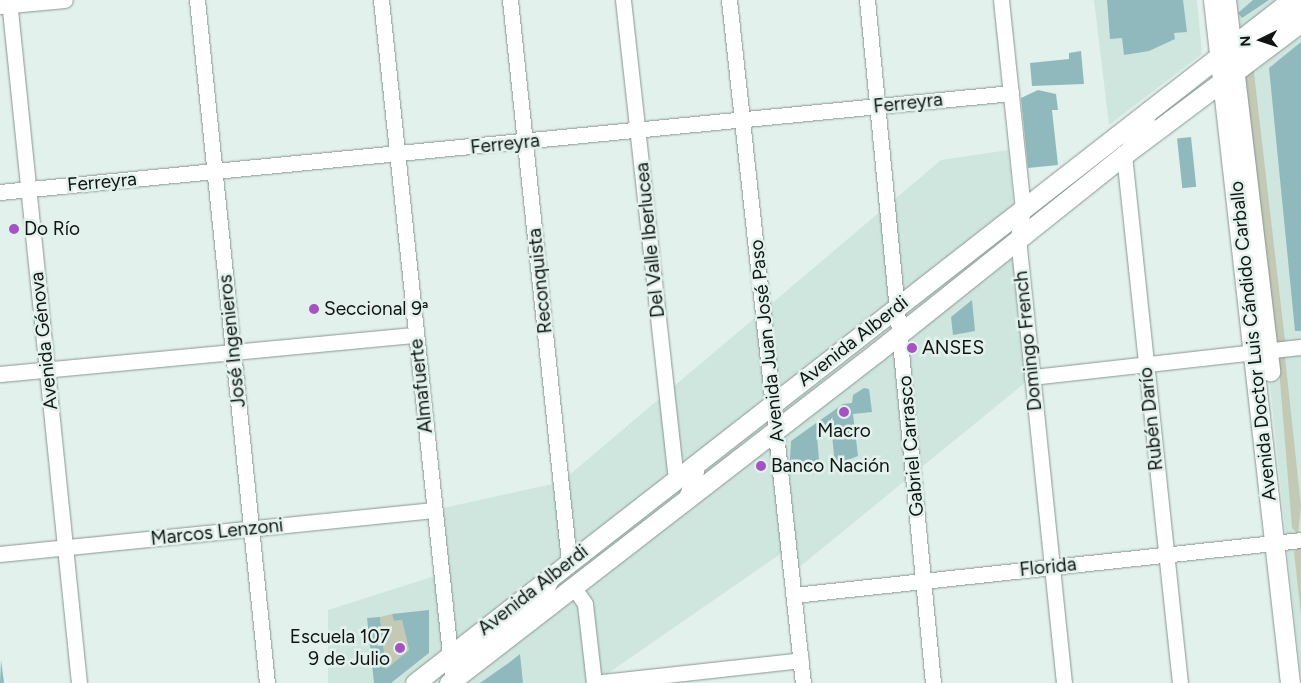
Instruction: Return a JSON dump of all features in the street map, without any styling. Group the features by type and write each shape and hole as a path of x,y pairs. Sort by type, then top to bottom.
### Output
{"main road":[{"name":"Avenida Doctor Luis Cándido Carballo","path":"1213,0 1229,63"},
{"name":"Avenida Doctor Luis Cándido Carballo","path":"1226,0 1229,63 1262,351 1287,541 1301,680"},
{"name":"Avenida Alberdi","path":"451,673 569,561 676,481 776,413 877,352 1124,154 1229,63 1291,0"},
{"name":"Avenida Alberdi","path":"415,683 451,673 569,592 685,500 776,413 864,333 1023,208 1120,134 1229,63 1301,22"},
{"name":"Avenida Doctor Luis Cándido Carballo","path":"1287,541 1290,683"}],"street":[{"path":"6,4 65,0"},
{"name":"José Ingenieros","path":"197,0 267,683"},
{"name":"Almafuerte","path":"380,0 451,673"},
{"name":"Reconquista","path":"510,0 569,561"},
{"name":"Del Valle Iberlucea","path":"623,0 676,481"},
{"name":"Avenida Juan José Paso","path":"729,0 776,413 803,683"},
{"name":"Gabriel Carrasco","path":"867,0 900,305 933,683"},
{"name":"Domingo French","path":"1001,0 1023,208 1018,238 1064,683"},
{"name":"Avenida Génova","path":"6,4 47,368 79,683"},
{"path":"1120,134 1147,120 1229,63 1301,5"},
{"name":"Ferreyra","path":"0,192 215,173 1011,93"},
{"path":"1124,154 1147,120"},
{"name":"Rubén Darío","path":"1124,154 1180,683"},
{"path":"676,481 696,471 776,413 855,352 864,333"},
{"path":"0,374 47,368 234,353 416,335"},
{"path":"1032,377 1301,347"},
{"path":"855,352 877,352"},
{"path":"685,500 696,471"},
{"name":"Marcos Lenzoni","path":"0,554 434,510"},
{"name":"Florida","path":"794,595 1287,541"},
{"path":"425,683 451,673 541,598 552,576"},
{"path":"541,598 569,592 585,604 594,683 801,660"}],"shaded area":[{"path":"1094,0 1197,0 1202,54 1109,125"},
{"path":"1226,0 1291,0 1233,46"},
{"path":"1301,22 1301,680 1237,73"},
{"path":"1253,64 1285,341 1282,344 1275,343 1242,75"},
{"path":"1008,150 1032,377 792,573 789,548 594,683 328,683 328,610 441,574 434,510 561,482 941,160"},
{"path":"1278,356 1285,357 1301,506 1298,534 1292,528"},
{"path":"1301,545 1301,616 1294,552"},
{"path":"392,614 394,621 402,620 409,650 386,669 380,617"}],"building":[{"path":"1107,0 1183,0 1187,32 1174,33 1175,39 1149,51 1124,55 1122,38 1110,39"},
{"path":"1253,0 1269,0 1242,18 1238,13"},
{"path":"1301,42 1301,331 1295,331 1269,68"},
{"path":"1081,51 1084,84 1032,86 1030,63 1069,59 1069,53"},
{"path":"1038,90 1056,94 1058,110 1052,110 1058,165 1028,168 1021,98"},
{"path":"1191,137 1196,187 1182,188 1177,138"},
{"path":"972,300 975,331 953,335 951,317"},
{"path":"864,388 869,389 872,412 853,414 858,456 835,465 831,425 817,436 820,471 789,475 791,441 843,404 852,403 853,395"},
{"name":"Escuela 107 9 de Julio","path":"429,610 429,653 391,683 374,683 367,618 380,617 386,669 409,650 402,620 394,621 392,614"},
{"path":"520,654 523,683 480,683 510,662"},
{"path":"1,660 4,683 0,683"}],"place":[{"name":"Do Río","path":"14,229"},
{"name":"Seccional 9ª","path":"314,309"},
{"name":"ANSES","path":"912,348"},
{"name":"Macro","path":"844,412"},
{"name":"Banco Nación","path":"761,466"},
{"name":"Escuela 107 9 de Julio","path":"400,648"}]}
